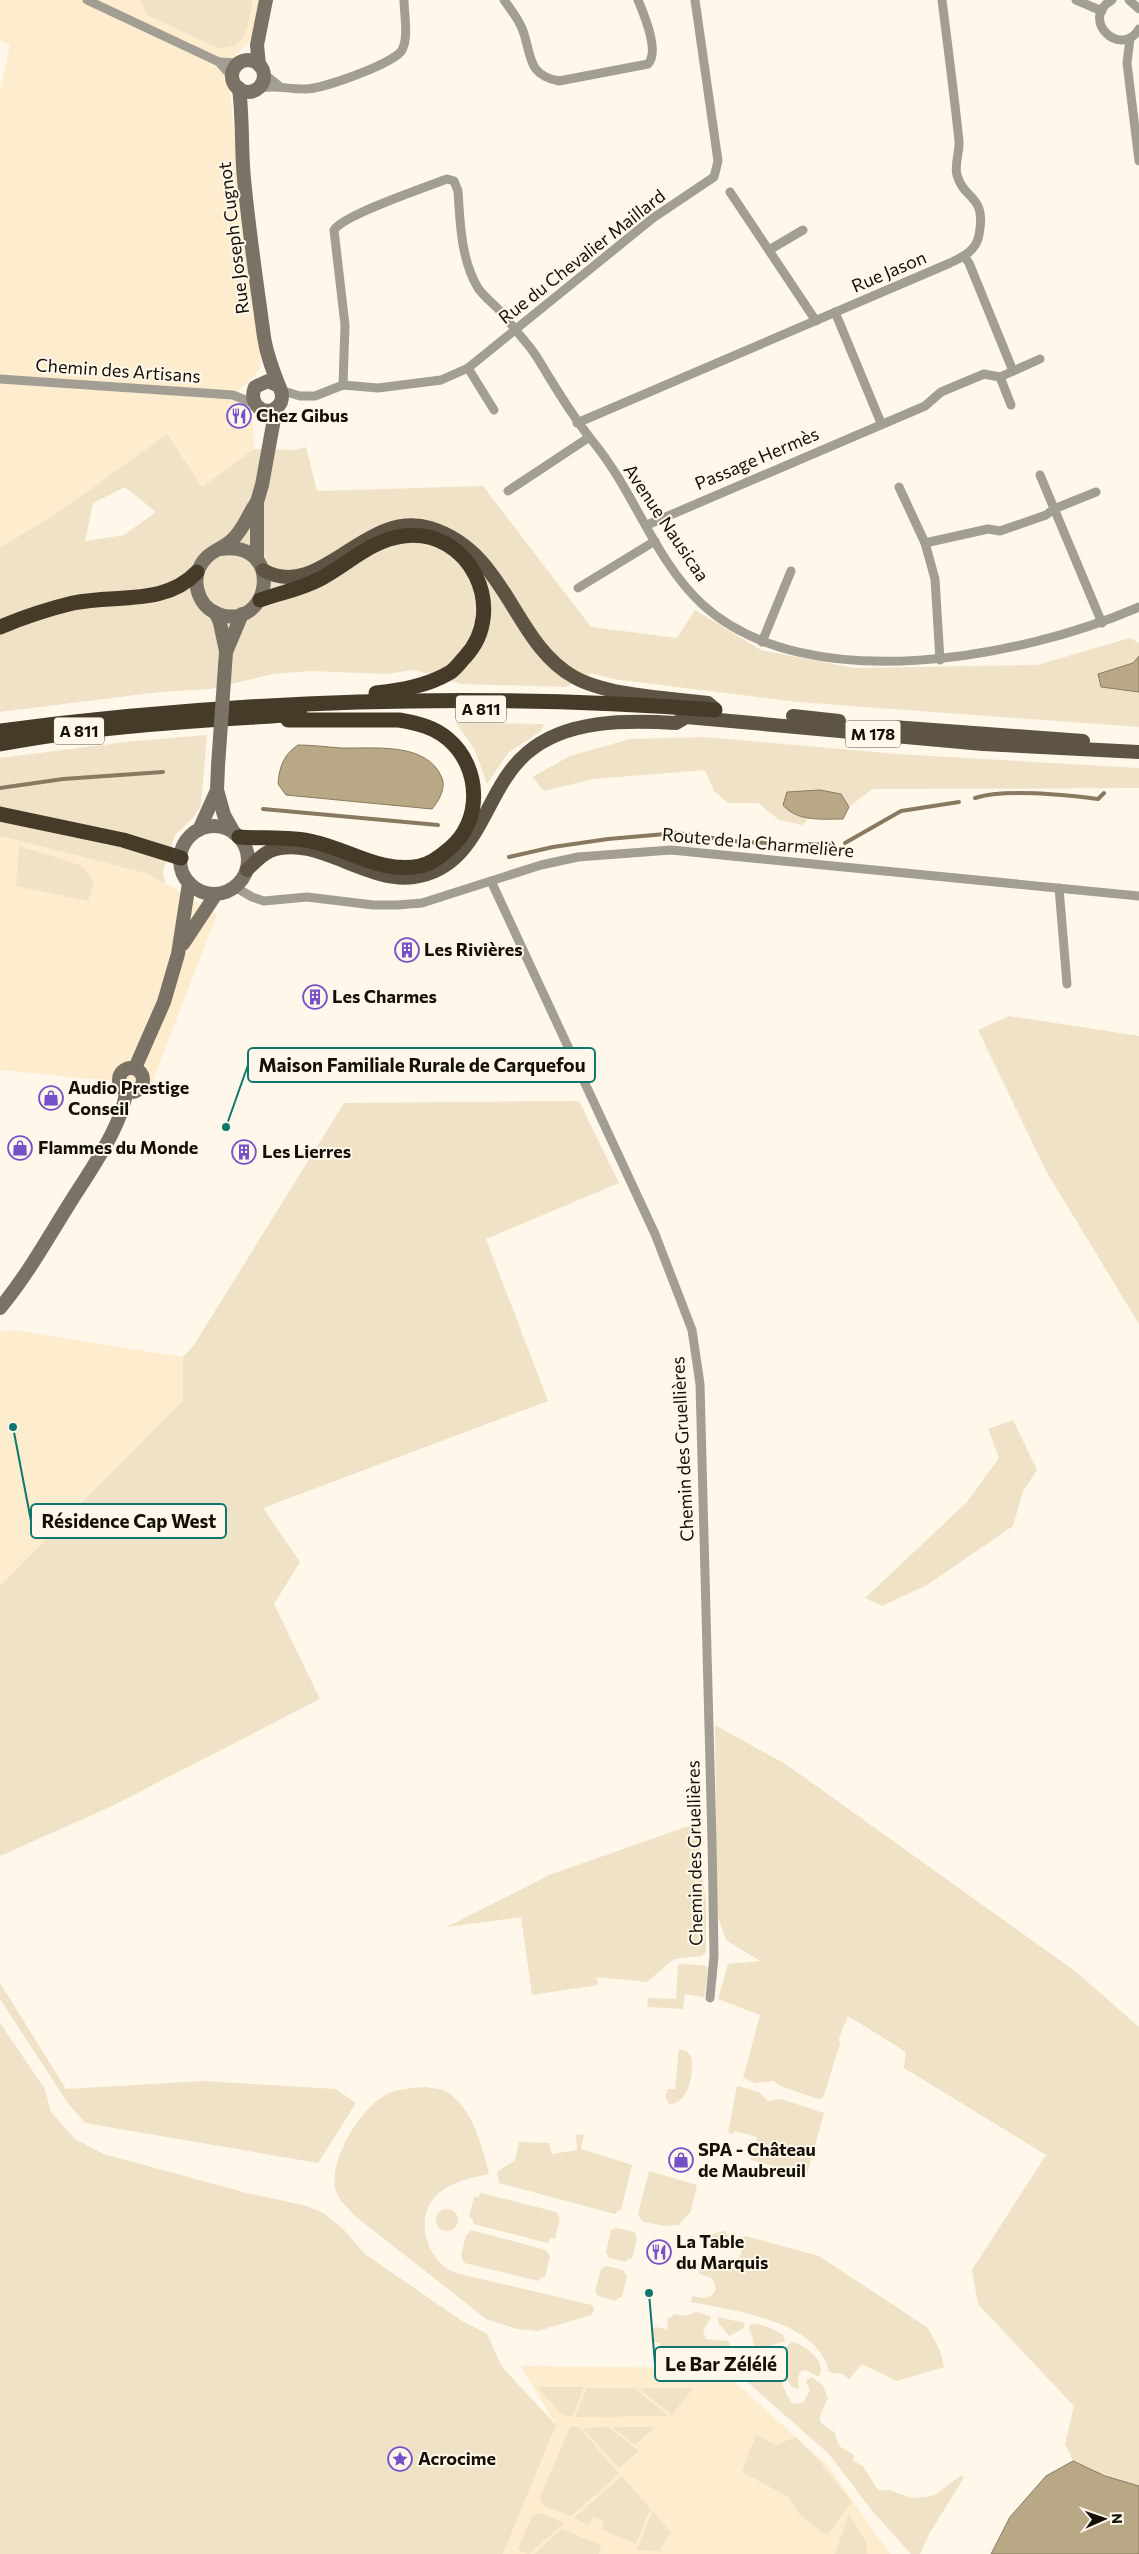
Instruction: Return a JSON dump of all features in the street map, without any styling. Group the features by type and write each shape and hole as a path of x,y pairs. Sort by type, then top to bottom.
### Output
{"highway":[{"path":"260,600 310,584 335,571 380,541 404,535 428,536 454,548 472,565 482,588 485,603 483,626 474,648 451,672 426,683 400,690 361,695 346,701"},
{"path":"0,627 28,615 75,603 160,594 178,588 197,572"},
{"name":"A 811","path":"0,730 125,716 346,701 530,701 715,710"},
{"name":"A 811","path":"0,744 49,735 107,728 275,715 444,709 589,711 686,717"},
{"path":"236,835 314,842 377,864 397,868 422,866 440,857 456,844 466,828 472,811 474,792 470,772 464,759 448,740 432,729 399,720 286,720 275,715"},
{"path":"0,814 123,840 181,858"}],"main road":[{"path":"256,45 234,69 236,83 249,92 256,89 262,83 256,45 266,0"},
{"path":"242,62 253,61 261,69"},
{"name":"Rue Joseph Cugnot","path":"236,83 242,114 243,177 267,358 278,397"},
{"name":"Rue Joseph Cugnot","path":"242,114 256,89"},
{"name":"Rue Joseph Cugnot","path":"258,386 267,358"},
{"path":"257,502 260,565 265,580 260,600 242,614 225,616 216,613 201,600 196,582 197,572 206,558 232,540 244,526 257,502 262,485 278,397 268,381 258,386 252,396 268,444"},
{"path":"256,406 269,411 278,397"},
{"path":"220,549 240,548 260,565 281,578 303,576 380,531 422,525 458,539 472,550 486,565 537,642 557,664 575,678 601,687 708,703 715,710"},
{"path":"216,613 226,652 217,790 224,815 247,851 246,870"},
{"path":"226,652 242,614"},
{"name":"M 178","path":"715,710 943,731 1139,745"},
{"path":"178,954 189,932 216,894 235,887 246,870 262,856 283,848 322,854 375,875 389,877 425,875 448,865 468,845 502,781 515,764 540,744 561,734 586,727 624,722 676,723 686,717"},
{"name":"M 178","path":"686,717 992,745 1139,752"},
{"path":"199,830 217,790"},
{"path":"216,894 197,889 189,883 181,867 183,847 190,837 199,830 216,827 236,835"},
{"path":"0,1308 30,1267 96,1162 122,1111 126,1091 120,1084 120,1073 127,1068 136,1068 164,1002 178,954 189,883"}],"street":[{"path":"87,0 220,62 242,62"},
{"path":"256,89 278,85 305,90 331,85 394,58 402,50 405,40 404,0"},
{"path":"504,0 523,31 532,65 546,77 559,81 648,64 653,56 649,31 638,0"},
{"name":"Rue du Chevalier Maillard","path":"278,397 323,395 343,385 378,388 441,380 468,368 653,218 714,177 718,161 694,0"},
{"name":"Rue Jason","path":"577,423 964,256 973,249 979,237 981,219 978,203 961,186 956,172 959,142 942,0"},
{"path":"1076,0 1102,11"},
{"path":"1112,0 1102,11 1100,21 1104,32 1117,40 1127,63"},
{"path":"1129,0 1139,9"},
{"path":"1117,40 1130,38 1139,29"},
{"path":"1130,38 1127,63 1139,161"},
{"path":"220,62 236,83"},
{"path":"261,69 278,85"},
{"name":"Avenue Nausicaa","path":"343,385 345,326 334,230 337,224 447,179 454,181 458,191 465,256 478,288 529,345 577,423 647,525 678,576 702,604 738,631 762,642 809,656 867,660 940,660 1027,645 1102,623 1139,607"},
{"path":"730,192 816,321"},
{"path":"769,250 803,230"},
{"path":"964,256 969,262 1012,371"},
{"path":"835,312 881,423"},
{"path":"1010,405 1000,377 1040,359"},
{"path":"468,368 494,410"},
{"name":"Passage Hermès","path":"647,525 881,423 925,406 941,392 984,374 1000,377"},
{"name":"Chemin des Artisans","path":"0,379 233,395 256,406"},
{"name":"Chemin des Artisans","path":"233,395 258,386"},
{"name":"Rue du Chevalier Maillard","path":"278,397 300,396"},
{"path":"508,491 588,438"},
{"path":"1040,475 1102,623"},
{"path":"899,487 925,543 935,579 940,660"},
{"path":"925,543 988,529 1000,531 1046,515 1054,509 1096,492"},
{"path":"578,588 655,541"},
{"path":"762,642 791,571"},
{"name":"Route de la Charmelière","path":"235,887 252,898 264,900 307,897 373,906 422,903 541,864 578,857 671,850 1139,896"},
{"name":"Chemin des Gruellières","path":"491,881 655,1234 692,1330 700,1384 714,1956 710,1998"},
{"path":"1059,888 1067,984"}],"shaded area":[{"path":"0,0 262,0 255,35 233,58 229,82 245,237 261,357 260,370 239,390 239,402 253,424 254,449 202,488 167,434 63,509 0,548 0,90 10,45 0,40"},
{"path":"140,0 253,0 245,34 241,40 236,45 218,48 147,15"},
{"path":"167,434 202,487 254,449 294,450 306,447 317,491 483,486 591,627 677,638 695,610 761,650 854,668 1037,665 1130,638 1139,643 1139,656 1133,663 1098,674 1101,687 1139,692 1139,727 798,702 613,679 592,673 566,687 462,684 414,670 386,674 310,671 273,674 210,689 160,692 0,712 0,548 63,509","holes":["125,487 156,512 124,535 85,541 93,503"]},
{"path":"1139,656 1139,692 1101,687 1098,674 1133,663"},
{"path":"456,723 544,724 541,731 508,753 487,784 474,748"},
{"path":"207,735 201,805 193,818 175,835 163,871 165,884 149,874 0,836 0,758 134,741"},
{"path":"705,737 897,754 1139,768 1139,788 872,789 849,807 841,794 820,790 787,792 790,813 808,818 803,825 779,820 758,803 728,803 714,791 705,770 593,779 544,791 532,777 570,756 630,739"},
{"path":"298,745 398,749 412,753 424,758 435,766 443,782 441,794 432,809 286,795 278,784 280,772 289,752"},
{"path":"820,790 841,794 849,807 843,819 803,817 795,814 783,805 787,792"},
{"path":"0,836 149,874 217,914 151,1085 0,1070"},
{"path":"19,846 80,865 94,881 88,901 16,886"},
{"path":"1009,1016 1139,1036 1139,1324 1046,1171 978,1030"},
{"path":"579,1101 619,1183 486,1239 548,1401 263,1508 300,1562 274,1604 320,1699 112,1806 0,1856 0,1586 183,1400 183,1357 194,1345 344,1103"},
{"path":"12,1330 183,1357 183,1400 0,1586 0,1332"},
{"path":"1013,1420 1037,1470 1023,1491 1013,1526 927,1585 882,1606 865,1598 967,1502 999,1458 988,1429"},
{"path":"715,1725 787,1765 1075,1971 1139,2027 1139,2486 1105,2476 1073,2461 1065,2444 1074,2406 978,2304 972,2270 1046,2155 904,2068 906,2052 848,2016 839,2038 840,2044 823,2098 818,2099 783,2087 773,2081 755,2083 743,2078 760,2015 718,1999 728,1964 760,1961 726,1940 717,1914"},
{"path":"700,1822 700,1859 706,1902 706,1952 701,1956 674,1959 647,1982 597,1977 598,1985 532,1995 521,1917 447,1927 549,1875"},
{"path":"678,1965 706,1966 708,1969 704,1997 685,1994 683,2009 647,2007 648,1998 676,1999"},
{"path":"0,1983 66,2089 204,2081 336,2089 356,2103 318,2163 85,2123 67,2102 0,1999"},
{"path":"0,2023 45,2089 51,2112 75,2139 104,2154 247,2193 307,2206 325,2214 344,2230 365,2254 459,2319 487,2334 502,2367 556,2425 503,2554 0,2554"},
{"path":"679,2049 686,2051 691,2056 691,2078 686,2093 681,2099 676,2103 669,2104 665,2096 668,2089 675,2089"},
{"path":"737,2086 759,2092 768,2101 781,2099 824,2113 807,2175 751,2160 757,2137 734,2131 733,2134 728,2133"},
{"path":"424,2087 443,2090 461,2105 479,2139 489,2174 461,2181 447,2187 436,2196 429,2206 425,2216 425,2228 431,2250 438,2260 446,2268 456,2273 592,2305 595,2310 591,2315 538,2331 517,2329 486,2319 354,2215 340,2199 335,2187 338,2161 350,2133 359,2120 368,2109 389,2093"},
{"path":"584,2134 581,2149 632,2165 621,2210 618,2210 615,2214 499,2183 497,2172 515,2160 519,2142 549,2143 552,2154 577,2150 576,2135"},
{"path":"649,2171 697,2185 691,2211 679,2225 666,2226 643,2222 638,2214"},
{"path":"481,2193 556,2212 560,2218 555,2239 551,2238 548,2243 473,2224 473,2219 469,2217 474,2197 478,2197"},
{"path":"447,2209 455,2212 458,2220 455,2228 447,2231 439,2228 436,2220 439,2212"},
{"path":"617,2228 634,2232 637,2238 632,2259 628,2259 626,2262 609,2258 606,2252 611,2230"},
{"path":"471,2230 546,2250 550,2256 545,2277 540,2278 539,2281 464,2263 461,2256 466,2235"},
{"path":"725,2231 728,2236 723,2245 715,2248 706,2247 706,2239 715,2233"},
{"path":"746,2236 819,2256 928,2328 940,2351 944,2367 897,2381 862,2364 849,2379 842,2374 829,2372 822,2354 809,2340 792,2329 751,2314 691,2302 692,2296 709,2297 716,2289 713,2279 698,2273 703,2256 712,2256 728,2265 735,2264 741,2254 741,2238"},
{"path":"607,2266 623,2270 627,2276 622,2297 615,2301 598,2296 595,2291 601,2269"},
{"path":"696,2312 711,2318 703,2331 706,2339 729,2341 732,2353 738,2358 753,2354 758,2360 758,2372 766,2377 780,2376 786,2394 793,2404 803,2403 810,2390 806,2381 811,2377 823,2385 828,2398 820,2416 820,2422 834,2432 839,2446 854,2455 853,2461 863,2466 878,2490 890,2490 910,2498 926,2497 935,2495 961,2475 964,2478 929,2534 920,2554 911,2554 873,2512 829,2454 720,2358 699,2350 684,2350 662,2357 659,2355 660,2343 652,2342 652,2330 655,2327 667,2329 668,2318 676,2314 685,2316"},
{"path":"718,2317 745,2323 744,2328 729,2336 718,2322"},
{"path":"750,2324 759,2324 772,2329 783,2335 785,2341 757,2351 754,2350 753,2338 749,2329"},
{"path":"791,2342 808,2350 818,2360 820,2366 821,2372 819,2377 806,2370 801,2371 798,2377 799,2389 792,2387 784,2375 788,2356 786,2347"},
{"path":"521,2366 719,2368 828,2466 890,2554 503,2554 556,2425"},
{"path":"537,2387 584,2387 572,2417 562,2415"},
{"path":"587,2388 634,2388 668,2416 575,2417"},
{"path":"638,2388 693,2388 672,2415"},
{"path":"570,2427 579,2427 619,2474 571,2516 544,2506 540,2497"},
{"path":"608,2427 639,2451 619,2468 583,2428"},
{"path":"612,2427 655,2427 635,2445"},
{"path":"756,2435 776,2445 796,2437 820,2462 852,2502 827,2536 800,2515 788,2497 742,2472"},
{"path":"1073,2461 1105,2476 1139,2486 1139,2554 991,2554 1010,2517 1046,2476"},
{"path":"622,2476 650,2509 636,2544 601,2529 604,2521 593,2517 589,2525 574,2518"},
{"path":"653,2511 671,2533 659,2551 636,2550"},
{"path":"541,2513 564,2523 529,2554 518,2550 532,2516"},
{"path":"849,2514 866,2542 867,2554 835,2554"},
{"path":"562,2529 601,2545 599,2554 534,2554"}],"waterway":[{"path":"0,788 63,779 163,772"},
{"path":"975,798 1002,793 1019,793 1053,794 1098,799 1104,793"},
{"path":"845,843 901,811 959,802"},
{"path":"263,809 438,825"},
{"path":"509,857 553,847 608,839 677,833 741,842 834,845"}],"place":[{"name":"Chez Gibus","path":"239,416"},
{"name":"Les Rivières","path":"407,950"},
{"name":"Les Charmes","path":"315,997"},
{"name":"Audio Prestige Conseil","path":"51,1098"},
{"name":"Maison Familiale Rurale de Carquefou","path":"226,1127"},
{"name":"Flammes du Monde","path":"20,1148"},
{"name":"Les Lierres","path":"244,1152"},
{"name":"Résidence Cap West","path":"13,1427"},
{"name":"SPA - Château de Maubreuil","path":"681,2160"},
{"name":"La Table du Marquis","path":"659,2252"},
{"name":"Le Bar Zélélé","path":"649,2293"},
{"name":"Acrocime","path":"400,2459"}]}
